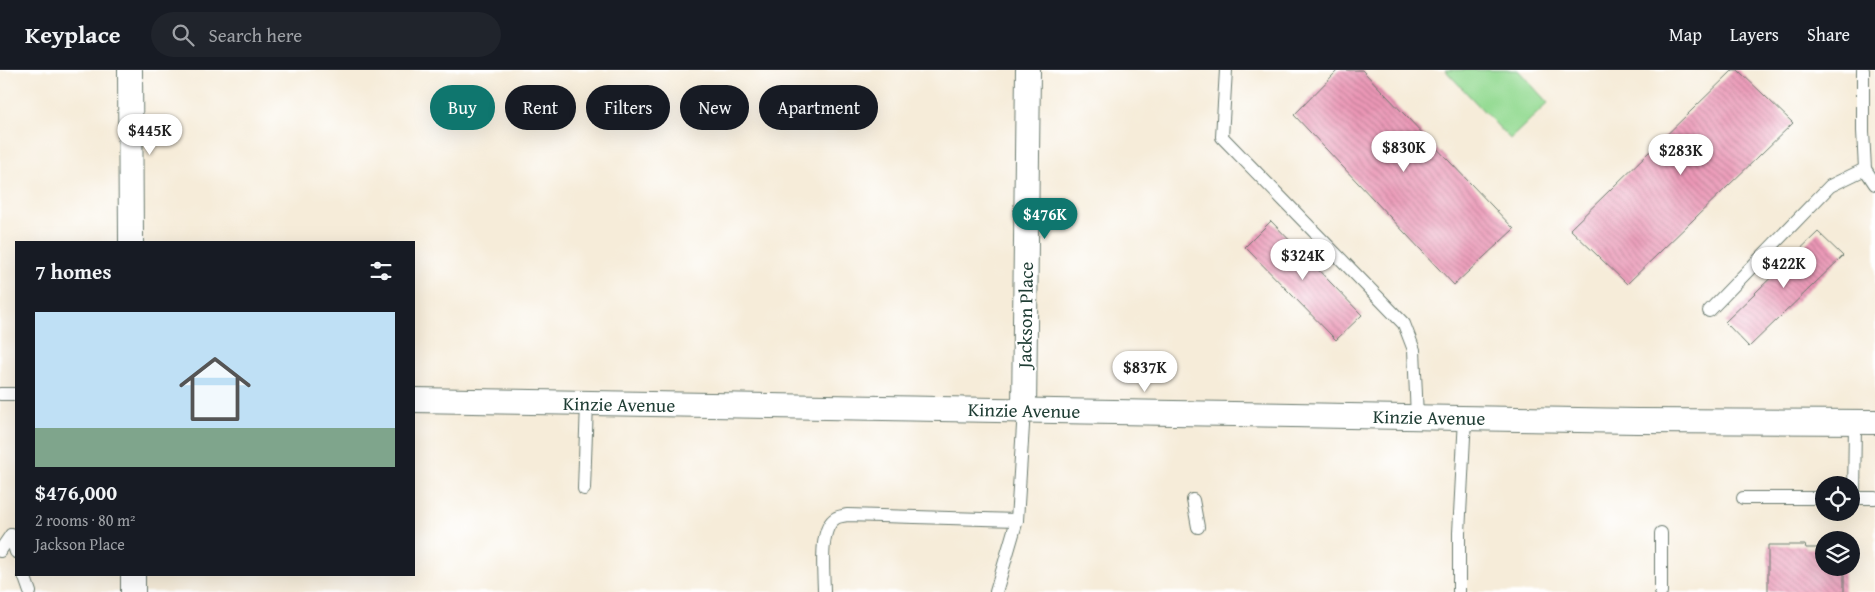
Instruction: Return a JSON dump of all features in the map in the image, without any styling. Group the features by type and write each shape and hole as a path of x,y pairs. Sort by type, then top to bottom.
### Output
{"street":[{"path":"130,70 131,241"},
{"name":"Jackson Place","path":"1024,410 1028,70"},
{"name":"Kinzie Avenue","path":"415,400 1465,418 1865,422"},
{"path":"133,576 133,592"}],"lane":[{"path":"1226,70 1222,137 1404,324 1414,350 1417,417"},
{"path":"1863,70 1865,169 1875,184"},
{"path":"1709,311 1830,186 1865,169"},
{"path":"0,394 15,394"},
{"path":"584,489 586,403"},
{"path":"996,592 1017,520 1024,410"},
{"path":"1459,592 1459,533 1465,418"},
{"path":"1856,476 1865,422"},
{"path":"1743,498 1815,498"},
{"path":"1860,498 1875,498"},
{"path":"1192,500 1198,528"},
{"path":"824,592 824,540 828,525 836,518 847,515 1017,520"},
{"path":"1661,533 1661,592"},
{"path":"0,551 11,535 15,549"},
{"path":"24,576 30,592"}],"green space":[{"path":"1445,70 1518,70 1548,103 1510,139"}],"building":[{"path":"1338,70 1362,70 1514,229 1454,285 1294,115"},
{"path":"1733,70 1738,70 1793,123 1627,284 1570,229"},
{"path":"1271,221 1362,315 1336,340 1245,247"},
{"path":"1818,232 1843,256 1749,347 1725,322"},
{"path":"1768,545 1805,545 1806,548 1815,548 1815,576 1844,576 1844,592 1768,592"}]}
